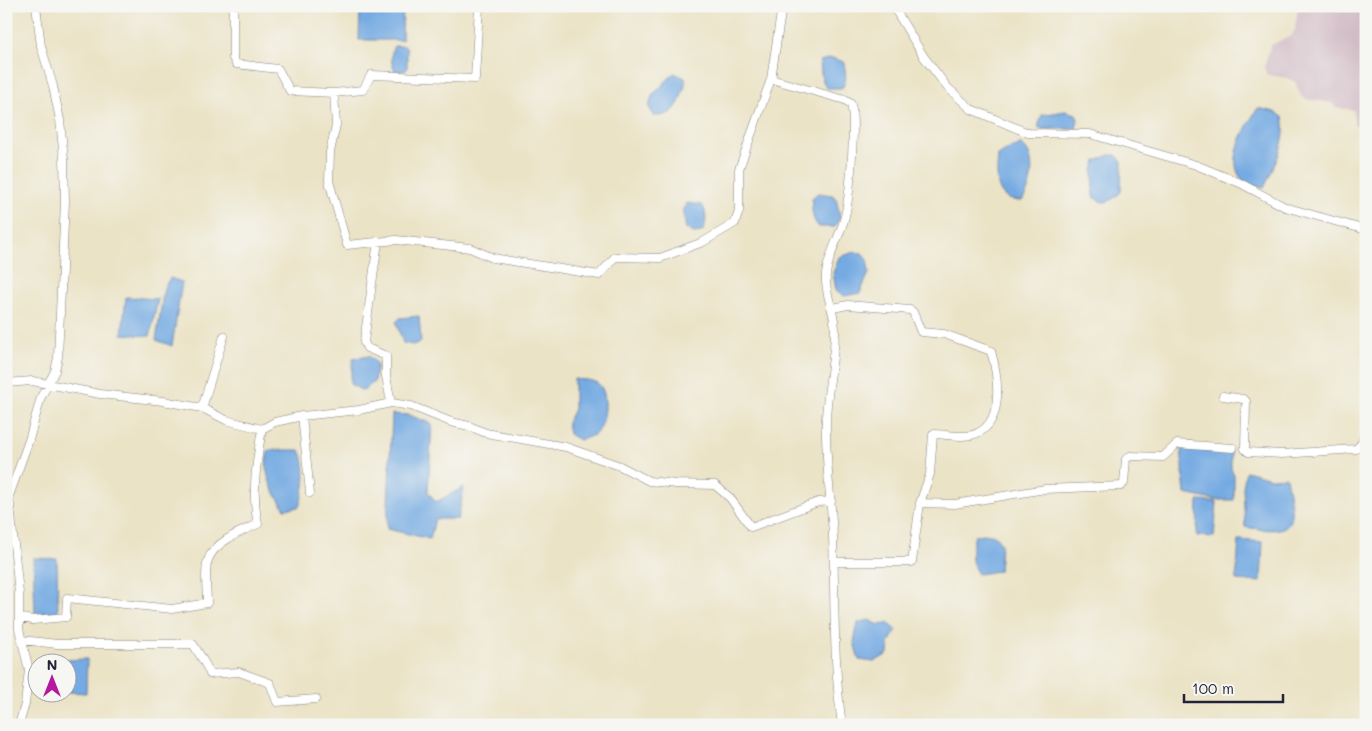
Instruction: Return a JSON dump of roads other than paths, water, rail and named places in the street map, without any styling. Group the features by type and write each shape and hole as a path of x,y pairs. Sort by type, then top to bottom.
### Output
{"street":[{"path":"19,725 25,704 29,670 19,618 19,593 9,496 30,440 47,384 55,371 58,357 65,201 65,167 60,120 53,86 41,46 36,6"},
{"path":"233,6 233,58 236,64 278,69 290,91 334,93 363,90 371,75 475,79 479,6"},
{"path":"334,93 336,125 330,152 329,182 345,244 396,240 470,248 493,258 599,275 616,257 660,258 703,242 734,223 739,211 738,169 771,79 782,6"},
{"path":"893,6 924,57 947,87 971,109 1028,133 1090,134 1196,165 1240,183 1285,207 1366,230"},
{"path":"771,79 818,92 851,104 853,128 844,218 826,273 826,292 833,308 835,332 826,418 826,464 831,501 837,688 842,725"},
{"path":"378,241 364,342 367,348 386,356 386,376 391,403"},
{"path":"833,308 848,305 910,310 913,312 921,332 944,334 991,351 997,386 995,414 985,428 972,435 933,434 930,474 920,503 912,562 834,562"},
{"path":"202,408 224,336"},
{"path":"6,383 32,381 100,394 164,401 202,408 226,420 262,429 275,422 302,416 359,410 391,403 411,406 451,422 469,426 486,433 566,447 620,466 650,481 715,485 730,498 751,527 818,502 831,501"},
{"path":"1223,396 1246,401 1245,449 1248,452 1282,454 1356,449 1362,444 1366,428"},
{"path":"302,416 310,493"},
{"path":"19,618 33,620 66,617 68,598 172,608 207,603 207,561 212,551 240,532 258,524 255,514 256,465 262,429"},
{"path":"920,503 955,504 1045,489 1121,486 1124,483 1126,459 1130,456 1163,457 1177,444 1233,448"},
{"path":"22,640 57,644 193,644 202,662 208,667 210,674 239,672 270,683 277,702 316,700"}],"water":[{"path":"360,6 403,6 402,40 359,40"},
{"path":"394,46 404,46 407,48 407,69 405,71 395,71 392,62"},
{"path":"832,58 844,62 846,78 842,88 827,88 822,78 820,61"},
{"path":"674,73 685,78 685,86 678,104 665,115 654,116 649,107 652,96"},
{"path":"1258,108 1275,112 1283,117 1284,126 1284,135 1276,163 1264,188 1249,184 1241,177 1236,168 1238,147 1242,136"},
{"path":"1065,111 1076,114 1078,119 1076,129 1042,129 1038,127 1042,115"},
{"path":"1019,144 1029,154 1032,170 1029,187 1022,201 1006,197 1002,193 997,180 998,156 1012,147 1018,147"},
{"path":"1110,155 1116,155 1122,161 1121,192 1111,200 1102,202 1094,197 1093,170 1096,161"},
{"path":"818,193 832,195 836,198 840,217 835,227 819,227 815,221 812,214 812,198"},
{"path":"687,203 702,205 704,208 706,222 702,232 694,233 686,229 683,211"},
{"path":"855,252 862,253 867,258 869,273 860,293 844,296 836,290 833,273 839,257"},
{"path":"170,278 182,282 172,346 156,340 164,288"},
{"path":"126,297 158,299 150,336 122,334"},
{"path":"419,316 421,342 413,345 403,343 396,322 400,318"},
{"path":"369,356 377,364 374,382 363,391 350,384 353,359"},
{"path":"574,379 589,380 597,383 601,387 605,398 605,413 599,430 587,438 579,440 569,434 567,423 574,409"},
{"path":"392,414 409,415 432,424 428,492 436,502 464,487 458,519 435,519 430,539 387,529"},
{"path":"1181,448 1231,451 1231,469 1234,475 1234,500 1214,500 1185,494"},
{"path":"269,450 300,450 304,463 305,478 299,507 285,509 276,496 267,473 266,466"},
{"path":"1246,471 1271,478 1286,477 1291,516 1289,523 1284,528 1275,530 1245,527 1243,487"},
{"path":"1198,501 1217,502 1214,537 1197,536"},
{"path":"975,535 996,536 1001,544 999,571 978,574 972,560 973,546"},
{"path":"1239,540 1263,542 1261,582 1236,580"},
{"path":"33,558 57,559 58,613 35,613"},
{"path":"869,620 879,625 889,623 896,630 889,643 888,654 874,662 859,660 854,642 858,623"},
{"path":"78,659 87,659 86,693 78,693"}]}
